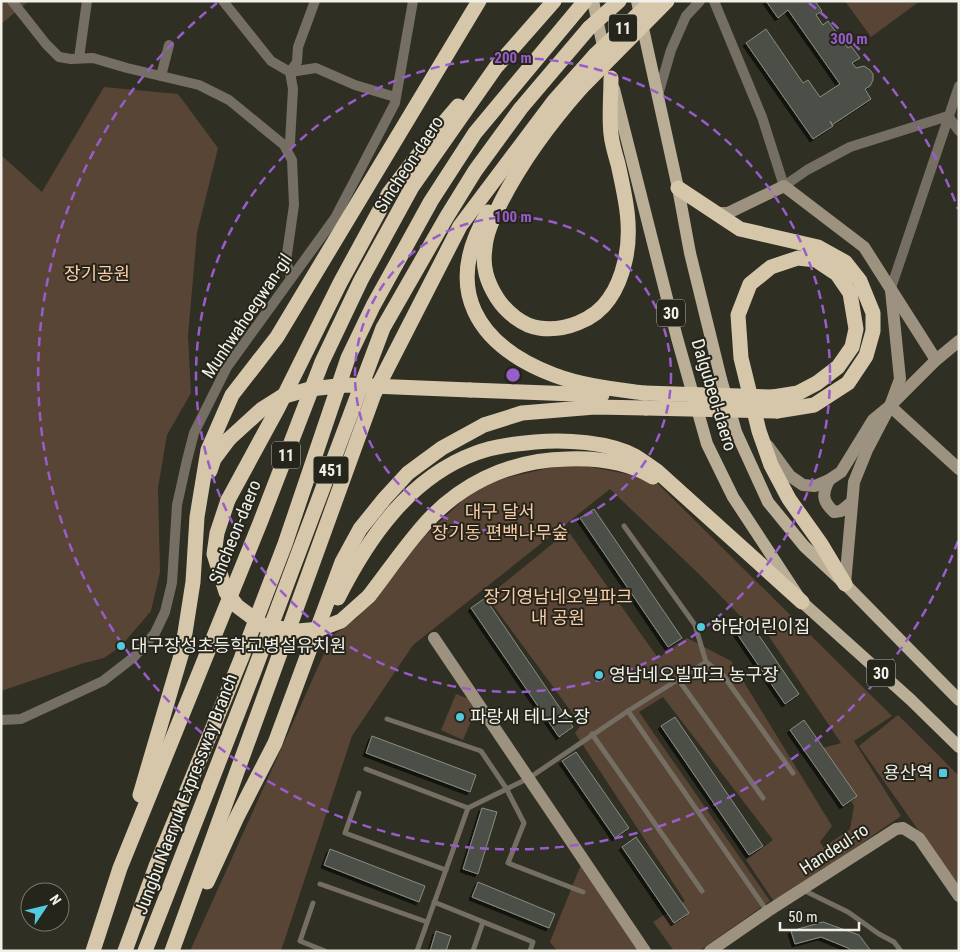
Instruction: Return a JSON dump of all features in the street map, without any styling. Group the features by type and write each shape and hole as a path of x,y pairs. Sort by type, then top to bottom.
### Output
{"highway":[{"path":"120,868 127,836 182,652 193,582 197,517 208,450 232,395 276,337 479,1"},
{"name":"Sincheon-daero","path":"93,951 120,868 260,523 322,362 361,280 412,187 496,67 554,1"},
{"name":"Jungbu Naeryuk Expressway Branch","path":"145,951 253,674 383,328 446,218 476,171 521,108 589,28 619,1"},
{"name":"11","path":"174,951 374,394 460,226 554,101 595,55 652,1"},
{"path":"645,400 556,376 518,358 501,346 488,333 471,303 467,272 469,255 479,228 491,207 559,113 581,88 667,1"},
{"name":"Jungbu Naeryuk Expressway Branch","path":"125,951 156,866 241,659 285,544 348,358 373,306 431,201 475,133 587,2"},
{"path":"496,67 469,94 435,133 390,193 340,283 278,408 228,500 214,554 226,592 237,606 264,626 298,631 320,629 340,620 369,596 419,530 448,501 475,482 502,469 543,459 594,458 642,470 681,494"},
{"path":"514,176 486,236 484,264 486,276 500,302 514,316 530,326 560,328 580,322 602,308 610,299 622,274 628,242 629,223 611,136 611,78"},
{"path":"197,517 214,459 229,439 262,408 281,398 310,389 347,386 602,395 645,400 814,405 848,384 866,356 873,332 873,313 860,281 845,262 818,247 740,229 678,188"},
{"path":"775,404 817,383 838,367 852,347 856,329 850,293 837,274 816,260 798,258 771,267 750,284 738,315 741,358 759,431 771,465 789,499 821,544 845,584"},
{"path":"174,951 236,817 275,742 342,562 360,529 385,498 408,473 442,448 484,425 522,413 595,407 645,400"},
{"path":"301,673 354,566 393,512 419,486 445,468 476,453 506,446 557,440 609,447 634,456 658,471 681,494 802,602"}],"main road":[{"name":"Dalgubeol-daero","path":"637,1 694,270 721,379 736,432 768,502 804,546 845,584 959,700"},
{"name":"Dalgubeol-daero","path":"587,2 611,78 677,338 707,444 733,497 802,602 911,700 959,747"}],"street":[{"path":"12,1 46,44 59,57 94,58 199,85 229,100 284,145 292,160 294,205 286,261 291,278"},
{"path":"80,58 87,1"},
{"path":"223,1 271,61 290,72 316,68 355,85 395,98"},
{"path":"286,150 290,142 293,89 290,72 297,62 298,47 315,1"},
{"name":"Munhwahoegwan-gil","path":"1,720 21,719 103,681 134,657 155,633 164,612 172,583 177,505 186,460 194,433 227,367 335,218 394,103 413,1"},
{"path":"658,96 671,50 686,16 700,1"},
{"path":"714,1 762,117 784,186 864,247 936,360"},
{"path":"161,76 169,45"},
{"path":"845,584 854,482 867,450 890,406 900,379 891,288 959,86"},
{"path":"714,213 728,212 784,186 807,170 850,147 948,116"},
{"path":"948,116 959,131"},
{"path":"759,431 790,476 803,484 815,486 829,480 841,472 873,420 890,406 936,360 959,341"},
{"path":"890,406 959,469"},
{"path":"829,480 823,491 825,500 834,512 841,511 852,502"},
{"path":"434,638 646,951"},
{"name":"Handeul-ro","path":"710,951 768,911 896,829 903,828 918,838 959,896"}],"lane":[{"path":"624,526 695,625 706,662 723,675 793,773"},
{"path":"417,951 468,808 529,778 592,734 706,662"},
{"path":"678,680 764,798"},
{"path":"628,711 768,911"},
{"path":"387,719 482,751 506,788 524,822 508,862 583,892"},
{"path":"592,734 702,891"},
{"path":"366,768 468,808"},
{"path":"359,793 345,833 446,870"},
{"path":"320,884 427,922"},
{"path":"802,890 848,912 894,942 902,951"},
{"path":"434,902 533,942 530,951"},
{"path":"313,903 300,942 325,951"},
{"path":"473,951 483,922"}],"green space":[{"path":"1,1 29,1 1,24"},
{"path":"845,1 920,1 871,37"},
{"name":"장기공원","path":"104,87 178,94 218,148 197,233 188,336 191,393 167,435 158,488 160,572 151,611 121,646 104,658 1,691 1,155 42,192"},
{"path":"570,463 653,479 892,716 854,741 901,816 775,903 746,860 773,840 663,697 639,712 770,901 699,951 674,951 653,922 685,901 575,733 581,725 487,597 568,531 658,658 687,638 731,661 832,826 820,842 825,850 824,847 850,829 854,806 819,749 841,743 766,632 747,623 610,489 413,645 352,736 281,951 190,951 332,636 357,618 416,544 480,484"},
{"name":"파랑새 테니스장","path":"456,694 479,703 463,740 441,730"},
{"path":"898,715 959,776 959,888 859,746"},
{"path":"582,862 641,951 557,951 550,942"}],"building":[{"path":"766,1 815,1 822,11 816,15 823,25 828,21 848,48 851,46 860,58 852,63 856,68 864,66 873,74 870,86 865,89 871,99 813,139 746,43 766,29 803,83 808,80 820,97 840,84 788,10 778,18"},
{"path":"594,509 682,638 668,647 580,518"},
{"path":"485,598 573,727 559,737 471,608"},
{"path":"747,618 799,694 785,704 733,628"},
{"path":"675,717 763,846 749,855 661,726"},
{"path":"804,720 857,796 843,806 790,730"},
{"path":"372,736 476,775 470,792 366,753"},
{"path":"576,752 629,828 615,838 562,761"},
{"path":"482,808 497,812 478,874 463,869"},
{"path":"636,837 689,913 674,923 622,847"},
{"path":"330,849 425,886 419,902 324,865"},
{"path":"478,882 555,914 549,928 472,897"},
{"path":"823,922 859,935 871,951 851,951 821,937 795,944 791,931"},
{"path":"436,931 451,936 446,951 430,951"}],"place":[{"name":"하담어린이집","path":"701,627"},
{"name":"대구장성초등학교병설유치원","path":"121,646"},
{"name":"영남네오빌파크 농구장","path":"599,675"},
{"name":"파랑새 테니스장","path":"460,717"},
{"name":"용산역","path":"943,773"}],"park label":[{"name":"대구 달서 장기동 편백나무숲","path":"500,522"},
{"name":"장기영남네오빌파크 내 공원","path":"558,607"}]}
